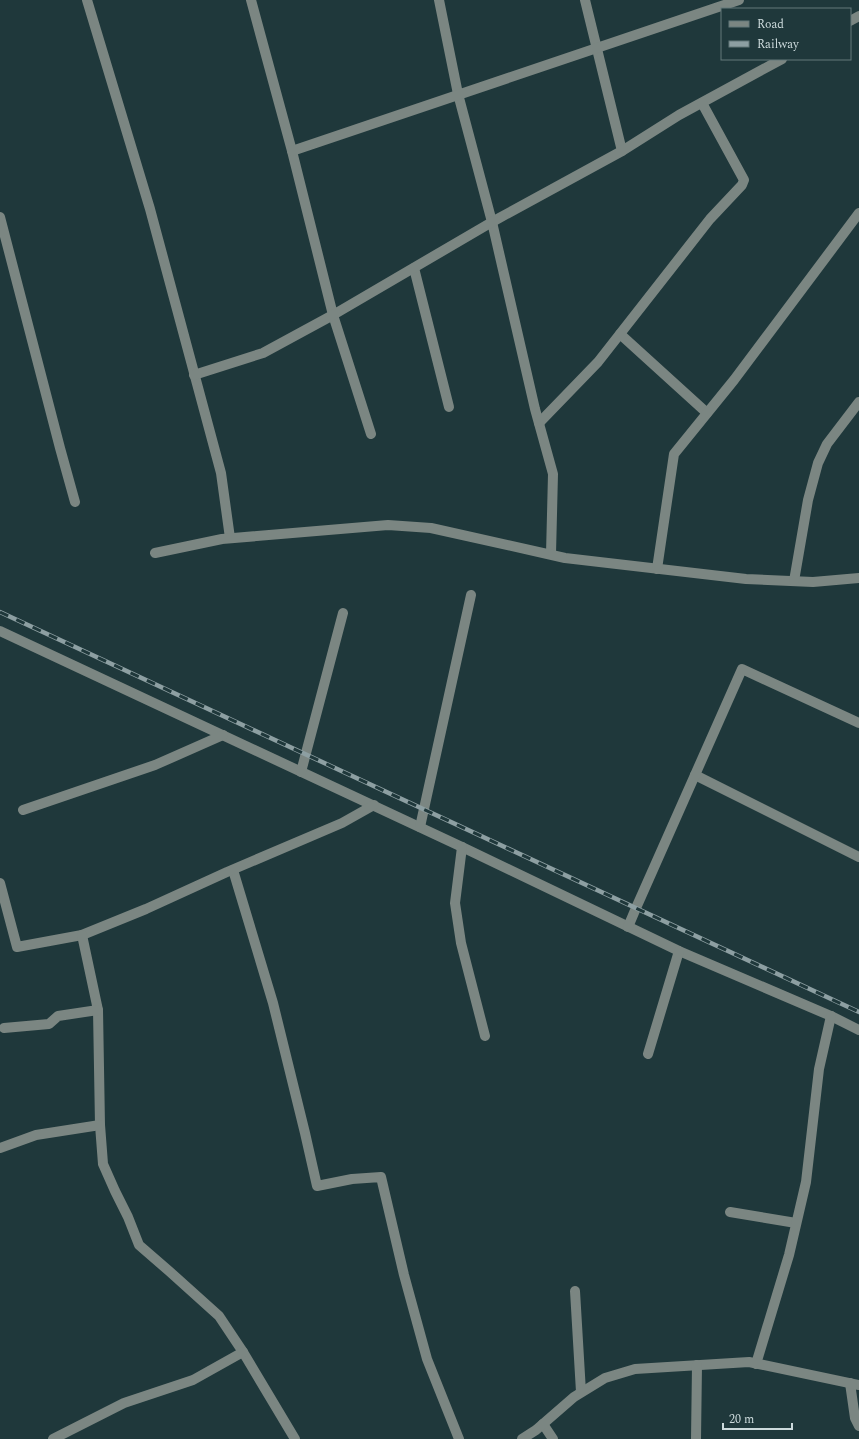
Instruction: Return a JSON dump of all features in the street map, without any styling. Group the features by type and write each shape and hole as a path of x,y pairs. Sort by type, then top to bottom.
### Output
{"street":[{"path":"87,0 150,209 221,473 230,538"},
{"path":"251,0 292,150 333,314 371,434"},
{"path":"439,0 458,94 492,222 539,423 553,474 551,554"},
{"path":"585,0 622,151"},
{"path":"292,150 739,0"},
{"path":"194,375 263,353 492,222 622,151 679,115 780,60"},
{"path":"539,423 598,362 710,219 742,185 744,180 702,103"},
{"path":"657,568 674,454 734,380 859,213"},
{"path":"0,217 75,502"},
{"path":"414,268 450,408"},
{"path":"620,334 707,413"},
{"path":"794,581 808,500 818,464 827,444 859,402"},
{"path":"155,553 230,538 388,525 431,528 565,558 746,579 813,582 859,578"},
{"path":"420,827 471,595"},
{"path":"302,772 343,613"},
{"path":"0,631 374,805 679,951 831,1016 859,1030"},
{"path":"628,927 742,669 859,724"},
{"path":"23,810 154,766 223,735"},
{"path":"695,775 859,857"},
{"path":"0,883 17,947 82,935 146,909 342,823 374,805"},
{"path":"462,847 455,903 461,943 485,1036"},
{"path":"233,870 273,1003 317,1186 352,1179 381,1177 404,1275 427,1359 459,1439"},
{"path":"82,935 98,1010 100,1125 103,1164 128,1217 139,1245 218,1316 243,1352 295,1439"},
{"path":"648,1054 679,951"},
{"path":"4,1028 49,1024 58,1016 98,1010"},
{"path":"756,1364 789,1255 806,1182 819,1069 831,1016"},
{"path":"0,1148 36,1135 100,1125"},
{"path":"730,1212 796,1223"},
{"path":"575,1291 581,1392"},
{"path":"53,1439 124,1403 193,1380 243,1352"},
{"path":"522,1439 543,1424 574,1396 605,1378 635,1370 750,1362 855,1384 855,1418 859,1426"},
{"path":"696,1439 697,1365"},
{"path":"543,1424 553,1439"}],"railway":[{"path":"0,612 859,1012"}]}
